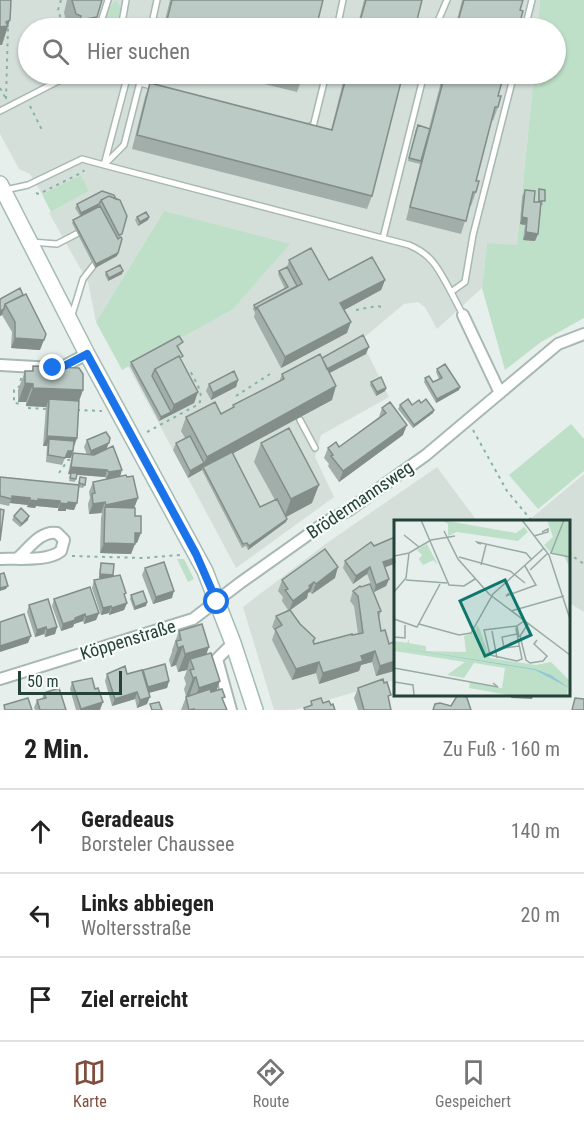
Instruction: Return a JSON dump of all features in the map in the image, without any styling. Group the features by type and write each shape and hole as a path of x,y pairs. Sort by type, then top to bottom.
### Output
{"main road":[{"path":"2,187 87,354 196,554 233,643 255,710"}],"street":[{"path":"462,315 500,393"},
{"name":"Brödermannsweg","path":"217,602 326,522 349,510 426,455 558,344 584,334"},
{"path":"0,365 53,368 64,366 87,354"},
{"path":"0,559 18,558 57,554 62,551 64,540 57,532 52,532 37,540 18,558"},
{"name":"Köppenstraße","path":"0,679 193,619 217,602"},
{"path":"231,710 217,659 233,643"}],"lane":[{"path":"102,18 108,0"},
{"path":"123,18 126,0"},
{"path":"153,18 157,0"},
{"path":"339,18 343,0"},
{"path":"439,18 447,0"},
{"path":"528,18 532,0"},
{"path":"0,111 53,84"},
{"path":"104,165 125,84"},
{"path":"104,165 124,145 139,84"},
{"path":"148,84 163,88"},
{"path":"302,124 313,127 324,84"},
{"path":"383,238 422,84"},
{"path":"452,292 465,282 473,236 511,84"},
{"path":"2,187 28,185 82,159 383,238 420,250 432,259 452,292 462,315"},
{"path":"29,242 57,244 93,226"},
{"path":"70,320 83,279 100,257"},
{"path":"300,420 315,448"}],"path":[{"path":"61,0 58,10 61,18"},
{"path":"5,97 8,27"},
{"path":"0,88 9,107"},
{"path":"26,98 43,132"},
{"path":"356,310 383,307"},
{"path":"21,366 20,386 14,390 14,403 23,404"},
{"path":"236,396 270,374"},
{"path":"70,410 102,411 115,405"},
{"path":"28,408 49,409"},
{"path":"467,420 507,491 531,520"},
{"path":"57,554 143,558 196,554"},
{"path":"569,554 584,564"}],"shaded area":[{"path":"0,0 540,0 539,18 18,18 18,84 533,84 517,246 487,243 482,288 437,329 425,307 418,302 404,304 361,340 389,397 321,435 315,457 334,497 236,568 128,366 232,310 234,306 164,211 96,322 88,282 49,213 89,191 81,175 42,194 30,174 19,169 0,134"},
{"path":"437,467 476,520 394,520 394,680 294,710 274,710 243,607 327,543"},
{"path":"584,474 584,612 569,603 569,520 529,520"}],"green space":[{"path":"116,0 121,8 118,18 105,18 107,11"},
{"path":"540,0 584,0 584,318 541,342 505,370 482,288 487,243 517,245 533,84 566,84 566,18 539,18"},
{"path":"81,175 89,191 51,212 42,194"},
{"path":"164,211 290,244 232,310 122,370 96,322"},
{"path":"571,424 584,439 584,471 538,509 509,475"},
{"path":"177,559 184,559 194,579 188,582"}],"building":[{"path":"0,0 11,0 10,20 6,22 8,26 0,27"},
{"path":"72,0 102,0 97,17 80,18 81,16 76,14"},
{"path":"172,0 323,0 318,18 168,18"},
{"path":"366,0 422,0 418,18 361,18"},
{"path":"464,0 523,0 520,10 523,11 521,18 459,18"},
{"path":"150,84 332,130 344,84 400,84 372,196 137,135"},
{"path":"442,84 501,84 498,96 501,96 498,107 495,107 476,181 479,181 476,192 473,192 466,221 410,207"},
{"path":"418,125 430,129 421,161 409,158"},
{"path":"539,189 545,190 545,201 539,201"},
{"path":"525,190 535,191 534,202 541,202 538,234 526,232 527,218 522,217"},
{"path":"102,191 114,195 116,199 109,196 81,213 77,204"},
{"path":"109,196 120,200 127,216 122,234 119,235 101,200"},
{"path":"100,206 118,239 121,237 122,239 118,253 96,264 73,220"},
{"path":"146,212 149,217 140,222 137,217"},
{"path":"311,248 329,280 372,257 385,280 340,303 351,322 285,357 257,307 302,284 289,260"},
{"path":"120,265 123,271 109,278 106,272"},
{"path":"287,267 297,286 256,309 254,305 288,287 279,271"},
{"path":"20,288 23,295 5,304 4,309 0,311 0,299"},
{"path":"26,294 46,334 44,340 15,338 15,322 5,304"},
{"path":"363,335 369,347 327,369 322,358"},
{"path":"179,336 183,342 177,346 183,356 155,369 152,376 171,412 161,417 131,362"},
{"path":"320,354 336,386 207,457 186,417 215,402 221,414 234,407 233,405 284,379 282,374"},
{"path":"179,356 198,392 174,405 155,369"},
{"path":"445,364 460,387 437,399 425,378 429,376 433,382 442,378 437,369"},
{"path":"33,366 79,368 83,374 83,390 33,388 33,384 25,383 25,371 33,371"},
{"path":"234,371 238,380 213,393 209,384"},
{"path":"381,377 386,388 377,392 371,382"},
{"path":"49,399 79,401 77,438 47,436"},
{"path":"408,399 412,405 419,400 421,403 426,399 434,410 414,425 400,405"},
{"path":"390,402 407,425 343,471 331,456 333,455 328,448 336,442 339,447 386,413 382,408"},
{"path":"289,428 319,485 291,499 261,443"},
{"path":"106,432 110,438 109,443 91,451 87,440"},
{"path":"190,436 204,463 190,471 176,443"},
{"path":"49,439 74,441 73,451 68,451 65,458 48,455"},
{"path":"113,446 122,470 109,472 71,467 73,453 94,455"},
{"path":"232,452 260,507 277,499 287,519 249,546 247,543 243,544 203,467"},
{"path":"71,473 77,473 76,479 70,478"},
{"path":"126,475 127,477 133,476 138,498 106,505 105,502 93,504 92,494 95,493 93,482"},
{"path":"0,477 79,485 77,503 68,502 68,504 38,499 38,501 12,496 12,499 0,496"},
{"path":"80,477 86,478 85,485 79,483"},
{"path":"105,507 135,508 135,516 141,516 141,533 135,533 135,544 104,543"},
{"path":"21,508 29,516 22,524 14,516"},
{"path":"0,509 4,510 0,541"},
{"path":"394,537 394,558 383,562 389,579 376,585 370,567 356,576 345,561 371,542 374,546"},
{"path":"325,549 338,567 316,584 314,582 293,601 285,590 288,589 282,580"},
{"path":"164,562 174,591 156,597 145,568"},
{"path":"101,563 114,564 113,575 100,574"},
{"path":"4,573 8,586 0,588 0,574"},
{"path":"120,575 127,603 112,608 111,606 103,608 94,580"},
{"path":"370,584 381,611 378,612 381,631 385,630 389,644 393,642 394,661 380,666 375,651 361,656 363,661 323,673 319,662 296,669 275,629 282,625 276,616 290,610 300,624 315,638 314,644 363,633 358,596 353,591"},
{"path":"90,587 99,613 86,617 85,614 63,624 54,599"},
{"path":"143,591 147,602 135,607 131,595"},
{"path":"48,599 57,627 37,630 29,605"},
{"path":"24,614 31,636 0,646 0,622"},
{"path":"202,624 209,647 185,654 183,646 178,648 176,641 181,640 179,631"},
{"path":"211,653 220,681 199,688 196,677 193,678 190,670 194,669 190,659"},
{"path":"165,664 169,681 148,687 143,670"},
{"path":"125,666 127,674 142,670 150,697 140,700 137,692 115,699 107,674"},
{"path":"92,678 95,689 98,688 103,702 81,709 72,682"},
{"path":"383,679 384,683 387,682 391,695 388,696 391,710 364,710 358,688"},
{"path":"59,688 66,710 40,710 37,700 46,698 44,693"},
{"path":"210,689 211,692 222,689 225,697 222,698 227,710 189,710 186,697"},
{"path":"464,695 471,710 433,710 435,704 451,706 457,696"},
{"path":"28,698 32,710 5,710 4,705"},
{"path":"321,698 323,703 329,701 331,705 333,704 335,710 305,710 304,708 312,705 311,701"},
{"path":"575,698 584,699 584,710 572,710"},
{"path":"159,702 162,710 152,710 150,704"}],"route":[{"path":"53,368 64,366 87,354 205,571 217,602"}]}
